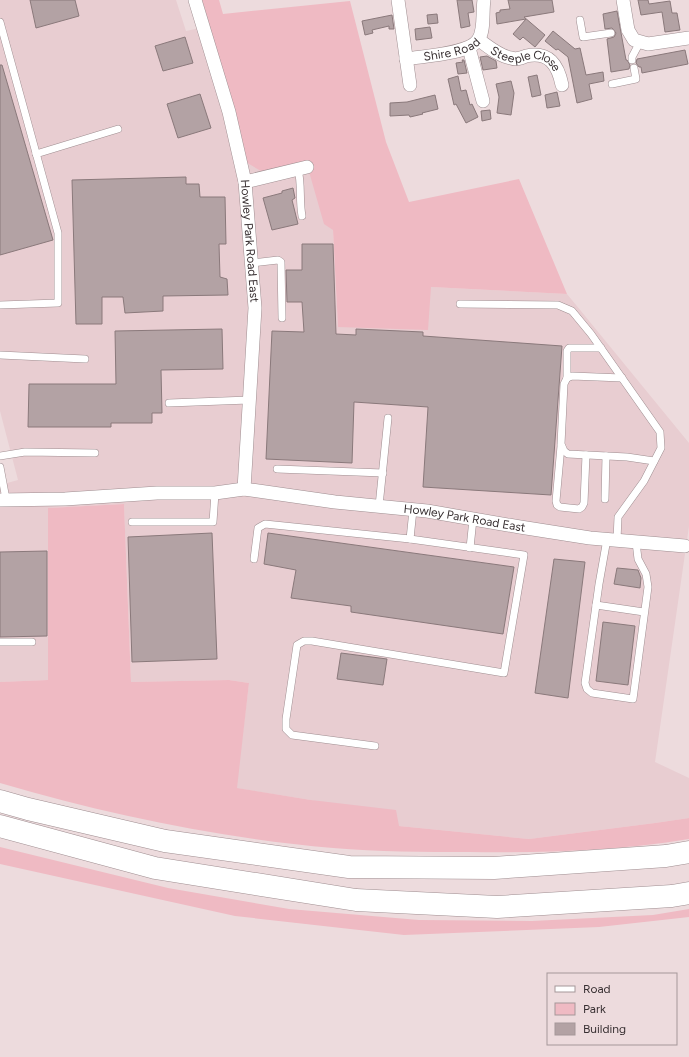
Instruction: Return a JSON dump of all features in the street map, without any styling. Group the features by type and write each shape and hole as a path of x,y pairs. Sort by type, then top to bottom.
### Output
{"highway":[{"path":"0,801 165,841 349,867 494,868 666,856 689,852"},
{"path":"0,826 155,868 356,900 497,907 672,896 689,893"}],"street":[{"name":"Howley Park Road East","path":"195,0 229,112 245,182 255,308 244,489"},
{"name":"Shire Road","path":"398,0 410,84"},
{"name":"Shire Road","path":"406,59 456,52 474,44 481,32 484,0"},
{"path":"623,0 625,27 634,40 648,44 689,38"},
{"path":"474,44 484,101"},
{"name":"Steeple Close","path":"474,44 512,59 519,59 534,55 543,56 551,60 557,68 562,85"},
{"path":"245,182 302,168"},
{"name":"Howley Park Road East","path":"3,500 65,499 157,493 215,493 244,489 335,502 413,510 612,540 685,546"}],"lane":[{"path":"580,20 583,37 611,32"},
{"path":"0,22 58,233 58,303 0,305"},
{"path":"632,60 632,57 640,42"},
{"path":"612,84 636,79 634,68"},
{"path":"36,154 118,129"},
{"path":"302,168 300,206 302,216"},
{"path":"251,263 278,260 281,262 282,318"},
{"path":"460,304 558,305 572,311 601,348 660,432 661,448 644,480 618,517 599,584 585,683 587,690 592,693 633,699 648,578 638,559 636,542"},
{"path":"586,455 584,503 582,507 579,509 560,507 557,505 556,501 567,351 569,348 601,348"},
{"path":"0,355 85,358"},
{"path":"566,378 572,376 622,378"},
{"path":"169,403 249,400"},
{"path":"380,506 388,418"},
{"path":"561,444 564,451 568,454 654,461"},
{"path":"0,456 25,452 95,453"},
{"path":"604,499 606,456"},
{"path":"0,467 3,500"},
{"path":"277,469 383,473"},
{"path":"132,522 213,522 215,493"},
{"path":"410,539 413,510"},
{"path":"470,548 473,519"},
{"path":"254,559 258,528 265,524 410,539 524,555 504,672 312,641 304,641 297,645 286,719 286,729 292,735 375,746"},
{"path":"596,605 644,612"},
{"path":"0,642 32,642"}],"shaded area":[{"path":"0,0 176,0 186,31 209,26 237,120 245,161 306,161 333,230 338,327 431,287 567,294 689,443 689,526 655,762 689,778 689,818 529,839 399,826 311,800 236,788 249,683 229,680 131,682 124,504 49,508 48,680 0,682 0,485 18,480 0,411"}],"green space":[{"path":"202,0 219,0 223,14 350,1 386,142 409,202 519,179 567,294 431,287 428,330 338,327 333,230 324,224 306,161 261,171 244,161 237,119"},
{"path":"124,504 131,682 229,680 249,683 237,788 311,800 396,810 399,826 529,839 689,818 689,839 607,849 552,851 418,852 333,848 249,838 165,824 41,795 0,783 0,682 48,680 48,508"},
{"path":"0,847 168,888 289,909 419,920 532,921 653,915 689,909 689,917 599,927 404,935 235,916 0,864"}],"building":[{"path":"30,0 75,0 79,16 36,28"},
{"path":"457,0 472,0 474,12 468,13 470,26 461,28"},
{"path":"508,0 552,0 554,12 524,17 545,35 535,47 523,37 520,40 513,34 526,19 497,24 496,13 500,12 500,10 510,9"},
{"path":"638,0 648,0 649,4 670,1 672,13 677,13 680,30 665,32 662,12 641,15"},
{"path":"617,11 626,60 630,65 629,69 611,72 607,39 614,37 616,33 612,28 605,29 603,14"},
{"path":"437,14 438,23 428,24 427,15"},
{"path":"392,15 394,29 389,29 389,26 372,30 373,33 365,35 362,21"},
{"path":"430,27 432,38 416,40 415,29"},
{"path":"553,31 575,49 580,48 586,75 603,72 604,81 589,84 592,99 577,103 568,57 545,41"},
{"path":"185,37 193,63 163,71 155,46"},
{"path":"685,50 688,64 642,73 641,67 639,67 636,63 637,59"},
{"path":"487,56 496,61 497,68 483,70 480,57"},
{"path":"462,60 464,60 467,73 458,74 456,63 463,62"},
{"path":"0,65 2,65 53,240 0,255"},
{"path":"537,75 541,95 532,97 528,77"},
{"path":"458,76 461,91 466,90 470,105 472,104 478,117 466,123 456,104 454,105 448,79"},
{"path":"511,81 514,93 511,115 497,113 499,97 496,84"},
{"path":"557,92 560,106 547,108 545,95"},
{"path":"200,94 211,128 178,138 167,104"},
{"path":"435,95 438,109 410,117 409,115 390,116 390,103 407,102"},
{"path":"490,110 491,119 482,121 481,111"},
{"path":"186,177 186,184 199,184 200,197 225,197 226,244 219,244 220,277 227,279 228,295 163,296 163,311 125,313 123,297 102,297 102,324 76,324 72,180"},
{"path":"293,188 295,198 292,200 298,224 272,230 263,198 282,193 282,191"},
{"path":"302,244 333,244 336,334 356,335 356,329 423,332 423,336 562,346 551,495 423,487 428,407 354,402 352,463 266,459 272,331 304,332 302,302 287,302 286,270 302,270"},
{"path":"222,329 223,369 161,370 162,413 152,413 152,423 111,423 111,427 28,427 29,384 116,384 115,331"},
{"path":"212,533 217,659 132,662 128,537"},
{"path":"268,533 514,567 503,634 351,612 351,606 291,598 296,570 264,564"},
{"path":"47,551 47,636 0,637 0,552"},
{"path":"554,559 585,562 568,698 535,693"},
{"path":"617,568 638,570 641,578 640,588 614,584"},
{"path":"603,622 635,626 628,685 596,681"},
{"path":"341,653 387,659 383,685 337,679"}]}
